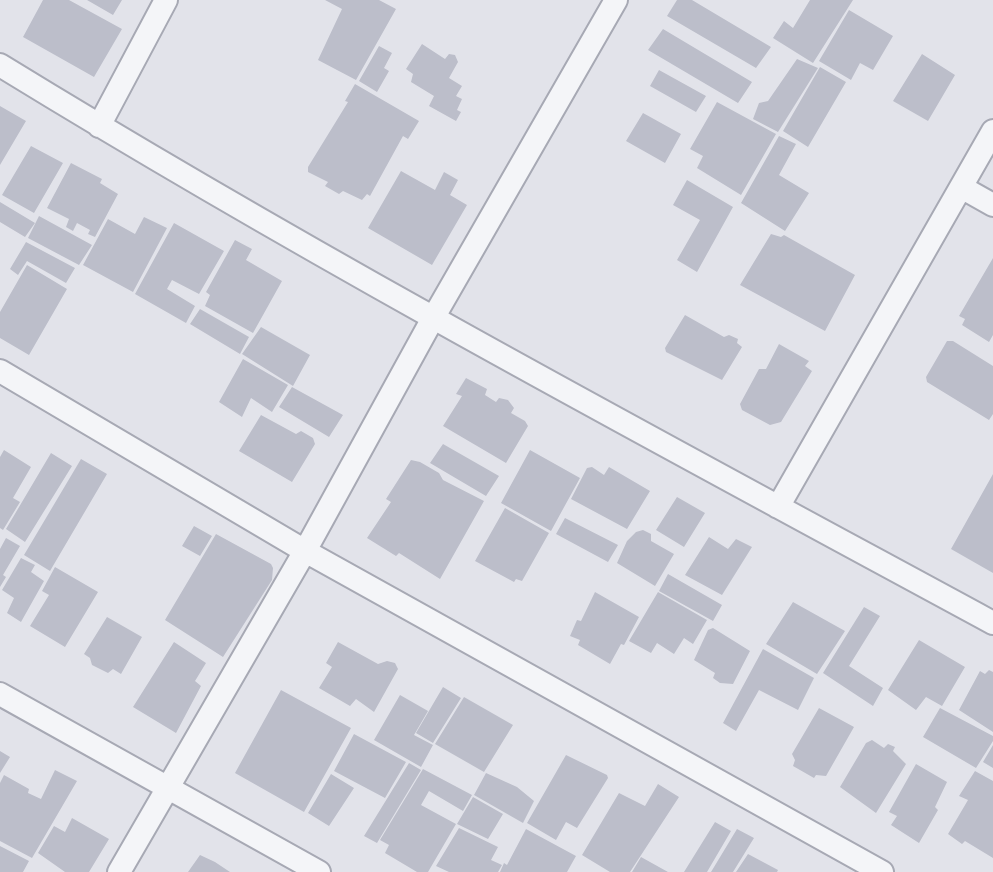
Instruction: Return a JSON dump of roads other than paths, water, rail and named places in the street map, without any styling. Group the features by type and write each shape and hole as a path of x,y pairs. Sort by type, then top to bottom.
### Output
{"street":[{"path":"99,126 166,0"},
{"path":"119,872 305,551 432,320 616,0"},
{"path":"0,65 99,126 432,320 993,623"},
{"path":"778,507 993,131"},
{"path":"961,187 993,205"},
{"path":"0,371 305,551 882,872"},
{"path":"0,694 166,789 319,872"}]}
